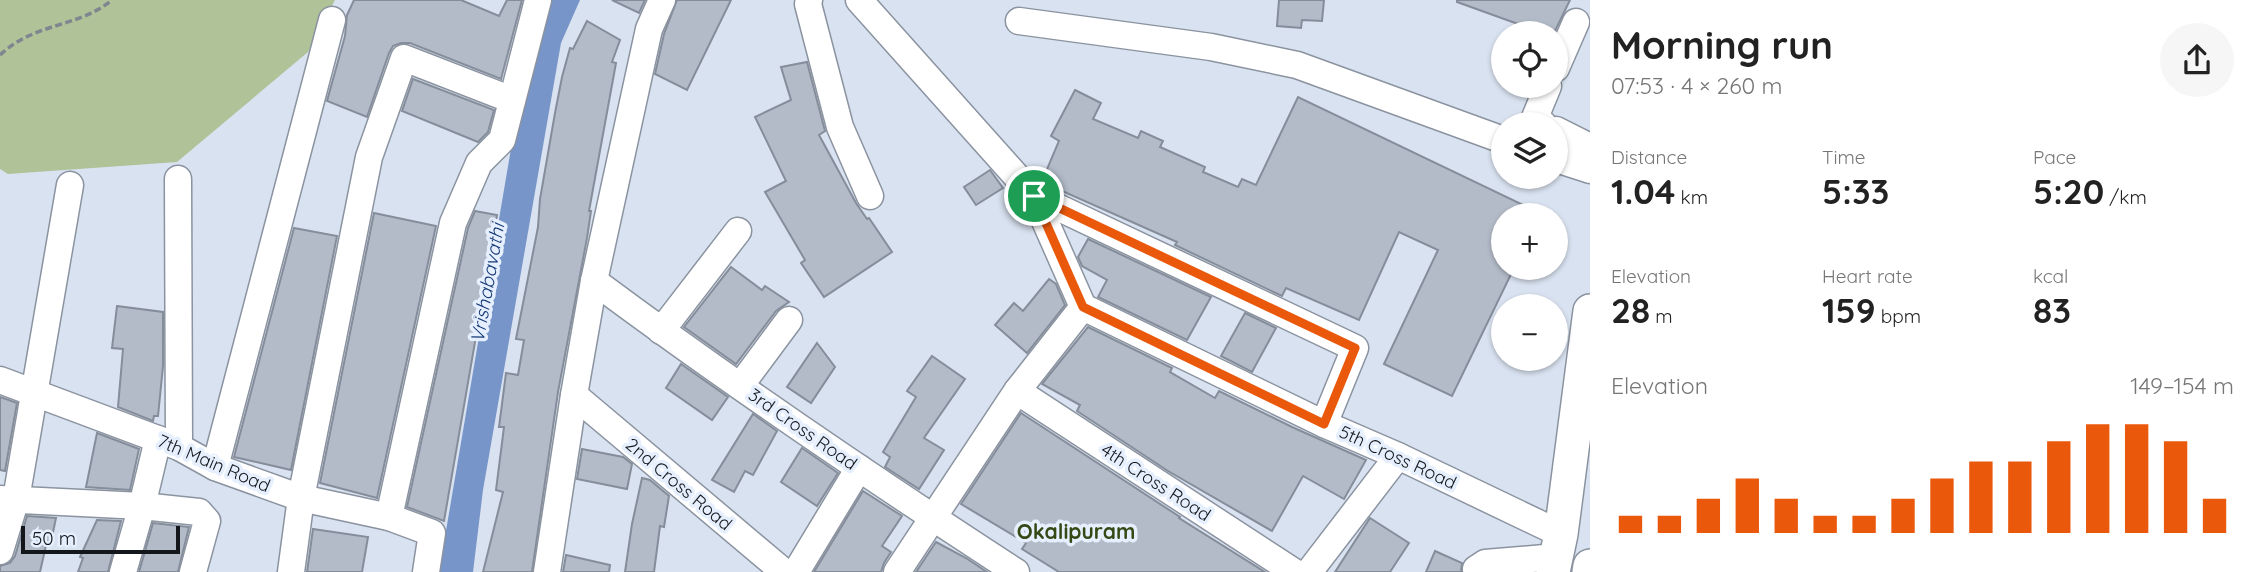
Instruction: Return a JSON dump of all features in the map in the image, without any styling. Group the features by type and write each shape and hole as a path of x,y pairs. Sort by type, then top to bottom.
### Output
{"main road":[{"path":"1557,554 1590,311"},
{"path":"1589,572 1590,566"}],"street":[{"path":"389,517 453,223 480,163 502,140 538,0"},
{"path":"547,572 573,396 594,281 649,29 662,0"},
{"path":"809,0 808,5 840,127 870,196"},
{"path":"859,0 1034,196 1083,307 1017,391 897,572"},
{"path":"215,467 332,20"},
{"path":"1019,21 1211,47 1297,65 1491,136"},
{"path":"1568,40 1576,22"},
{"path":"291,572 300,498 369,157 404,58 512,100"},
{"path":"1568,136 1590,147"},
{"path":"1568,163 1590,170"},
{"path":"123,572 142,506 168,443 178,179"},
{"path":"0,551 8,499 34,392 70,185"},
{"path":"1034,196 1355,348 1324,424"},
{"path":"662,331 738,231"},
{"name":"3rd Cross Road","path":"594,281 740,386 1016,572"},
{"name":"5th Cross Road","path":"1083,307 1324,424 1398,456 1557,554"},
{"path":"740,386 789,320"},
{"name":"7th Main Road","path":"0,380 168,443 215,467 300,498 389,517 432,533 426,572"},
{"name":"4th Cross Road","path":"1017,391 1294,572"},
{"name":"2nd Cross Road","path":"573,396 784,572"},
{"path":"1309,572 1398,456"},
{"path":"796,572 859,468"},
{"path":"8,499 142,506 199,512 207,521 193,572"},
{"path":"1476,569 1485,563 1557,554"}],"path":[{"path":"0,55 27,34 92,13 112,0"}],"green space":[{"path":"0,0 335,0 308,52 177,162 8,174 0,169"}],"water":[{"path":"545,0 580,0 561,43 483,490 473,572 439,572 514,131"}],"building":[{"path":"354,0 461,0 499,16 507,0 522,0 501,79 410,43 401,43 393,46 389,53 367,117 327,101 345,36 347,15"},
{"path":"612,0 645,0 639,13"},
{"path":"677,0 731,0 687,90 655,74 664,34"},
{"path":"1279,0 1324,0 1322,21 1302,20 1301,28 1277,26"},
{"path":"1570,0 1560,21 1510,21 1457,2"},
{"path":"587,21 620,40 612,62 616,63 558,392 532,572 483,572 503,492 496,490 504,427 499,427 506,373 518,375 524,340 516,339 538,227 540,199 555,113 570,48 573,49"},
{"path":"807,62 825,131 819,135 856,203 892,252 824,297 801,263 805,260 765,192 786,181 755,117 791,100 781,67"},
{"path":"413,79 494,110 488,132 478,142 402,111"},
{"path":"1075,90 1101,103 1093,119 1138,138 1141,131 1163,141 1160,147 1205,167 1203,172 1238,187 1242,179 1256,185 1298,97 1519,203 1491,203 1491,280 1508,280 1501,294 1491,294 1491,315 1452,396 1384,364 1438,250 1399,232 1359,320 1286,288 1282,296 1175,245 1177,242 1044,183 1042,181 1059,141 1051,136"},
{"path":"990,170 1003,188 976,205 964,187"},
{"path":"475,211 497,215 444,521 407,507 468,228"},
{"path":"374,213 436,226 377,498 320,483"},
{"path":"294,228 337,236 291,470 234,457"},
{"path":"1088,239 1211,297 1187,340 1098,297 1107,280 1082,266 1078,257"},
{"path":"731,267 762,290 765,286 789,302 776,311 736,364 684,327"},
{"path":"1049,279 1056,284 1065,305 1027,353 995,325 1014,303 1023,311"},
{"path":"117,306 163,312 163,366 158,416 154,416 153,421 118,407 123,349 112,348"},
{"path":"1245,313 1276,328 1252,372 1221,356"},
{"path":"1088,327 1172,368 1170,372 1215,398 1219,391 1366,460 1344,499 1303,476 1272,531 1168,471 1077,411 1080,405 1042,384"},
{"path":"817,343 835,367 811,403 787,387"},
{"path":"932,356 965,379 924,438 944,450 919,489 885,467 890,457 883,452 916,397 907,391"},
{"path":"681,364 728,397 712,420 666,388"},
{"path":"0,397 17,403 5,471 0,470"},
{"path":"1021,413 1265,572 1059,572 1022,549 1026,543 961,504"},
{"path":"753,414 777,431 753,475 745,471 734,492 712,480"},
{"path":"97,433 139,449 130,490 86,487"},
{"path":"802,448 838,473 817,506 781,482"},
{"path":"582,449 623,457 632,464 627,489 577,479"},
{"path":"642,478 650,480 669,496 664,527 660,526 654,572 625,572 632,524"},
{"path":"863,491 902,516 882,546 891,552 881,572 814,572"},
{"path":"27,516 56,518 40,572 0,572 0,566 10,563 15,556"},
{"path":"1370,518 1409,543 1390,572 1335,572"},
{"path":"97,520 121,521 108,572 78,572 83,558 80,557"},
{"path":"153,523 189,527 178,572 139,572"},
{"path":"313,529 368,537 362,572 307,572"},
{"path":"936,542 966,558 987,572 916,572"},
{"path":"1435,551 1462,563 1461,572 1426,572"},
{"path":"566,555 610,565 609,572 563,572"}],"district":[{"name":"Okalipuram","path":"1076,531"}],"route":[{"path":"1034,196 1355,348 1324,424 1083,307 1034,196"}],"water label":[{"name":"Vrishabavathi","path":"487,283"}]}
